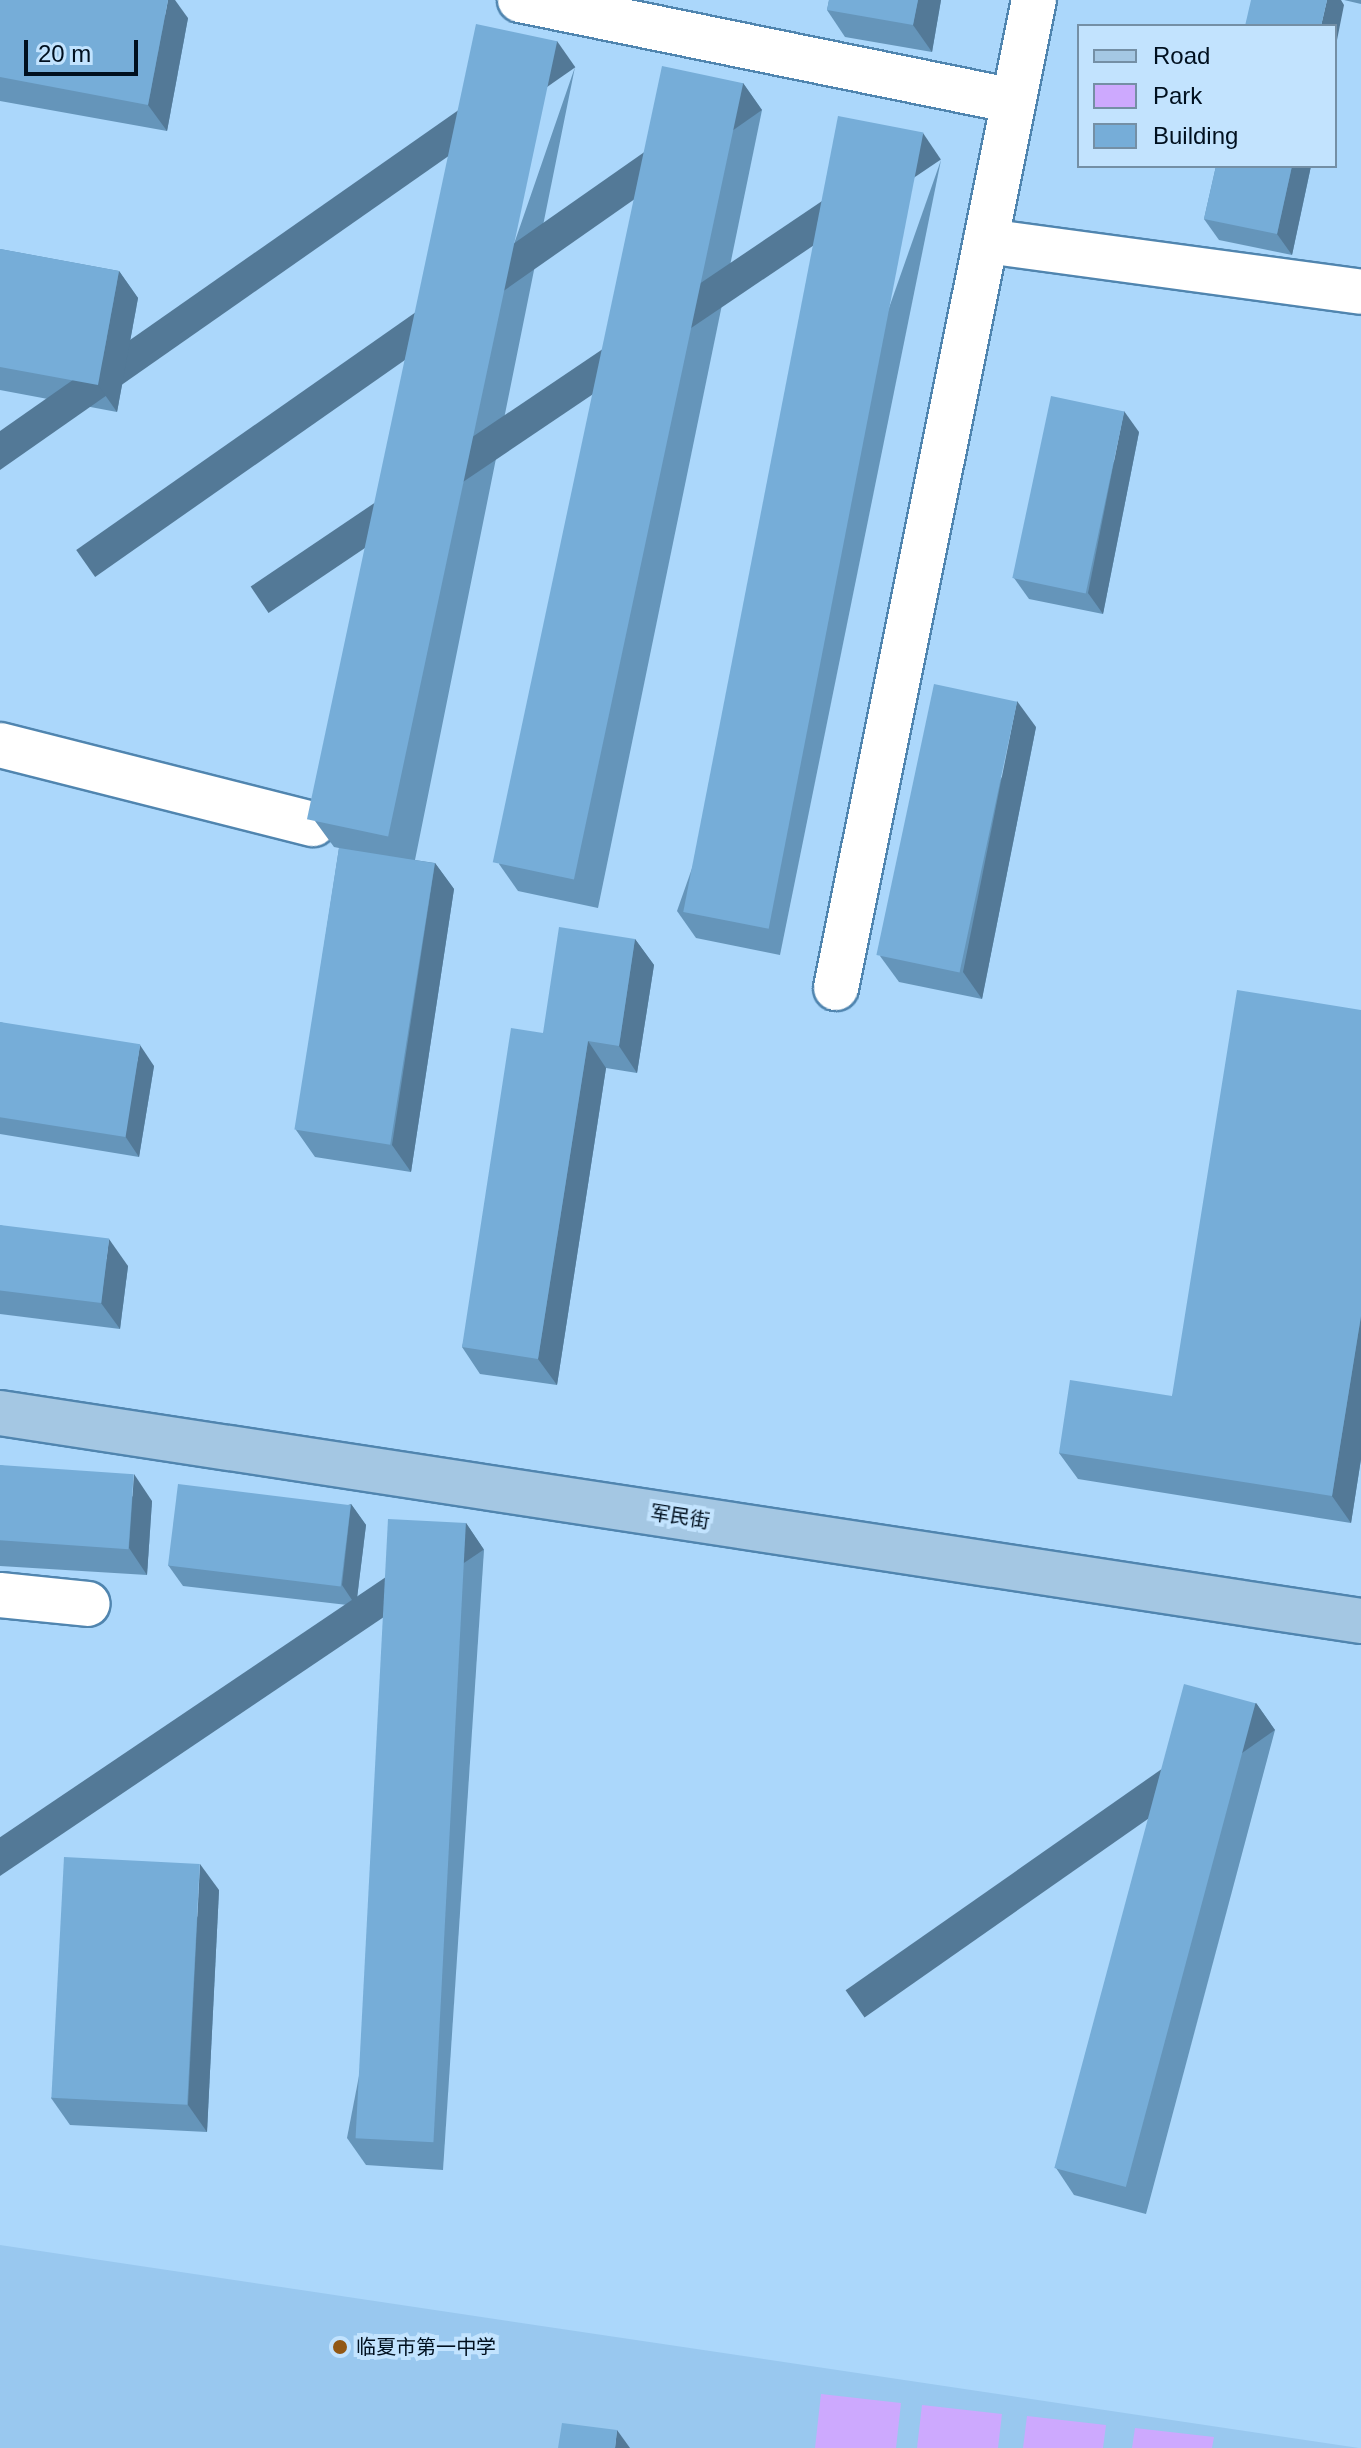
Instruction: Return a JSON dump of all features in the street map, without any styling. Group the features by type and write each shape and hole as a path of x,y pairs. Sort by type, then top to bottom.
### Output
{"main road":[{"name":"军民街","path":"0,1413 1361,1621"}],"street":[{"path":"520,0 1014,101"},
{"path":"836,988 1034,0"},
{"path":"986,241 1361,292"},
{"path":"0,745 313,824"},
{"path":"0,1595 88,1604"}],"shaded area":[{"name":"临夏市第一中学","path":"0,2245 1359,2448 0,2448"}],"green space":[{"path":"821,2394 901,2403 896,2448 815,2448"},
{"path":"922,2405 1002,2414 998,2448 917,2448"},
{"path":"1027,2416 1106,2425 1103,2448 1023,2448"},
{"path":"1135,2428 1214,2437 1212,2448 1132,2448"}],"building":[{"path":"0,0 168,0 148,105 0,77"},
{"path":"829,0 918,0 913,25 827,10"},
{"path":"1251,0 1327,0 1321,24 1245,24"},
{"path":"476,24 557,41 388,836 307,819"},
{"path":"662,66 743,83 574,879 493,862"},
{"path":"838,116 923,133 769,929 683,912"},
{"path":"1216,168 1292,168 1277,234 1204,219"},
{"path":"0,249 119,271 98,385 0,367"},
{"path":"1051,396 1124,412 1086,594 1012,578"},
{"path":"934,684 1017,702 960,973 876,955"},
{"path":"339,848 435,863 390,1145 294,1129"},
{"path":"559,927 635,939 619,1046 588,1041 538,1359 462,1347 511,1028 543,1033"},
{"path":"1237,990 1361,1010 1361,1316 1332,1496 1059,1453 1070,1380 1172,1396"},
{"path":"0,1022 140,1044 126,1137 0,1117"},
{"path":"0,1225 109,1238 101,1303 0,1290"},
{"path":"0,1465 134,1474 128,1549 0,1540"},
{"path":"178,1484 351,1505 341,1587 168,1565"},
{"path":"388,1519 466,1523 433,2142 356,2138"},
{"path":"1184,1684 1255,1703 1126,2187 1054,2168"},
{"path":"64,1857 200,1864 187,2105 51,2098"},
{"path":"562,2423 617,2430 615,2448 558,2448"}],"place":[{"name":"临夏市第一中学","path":"340,2347"}]}
